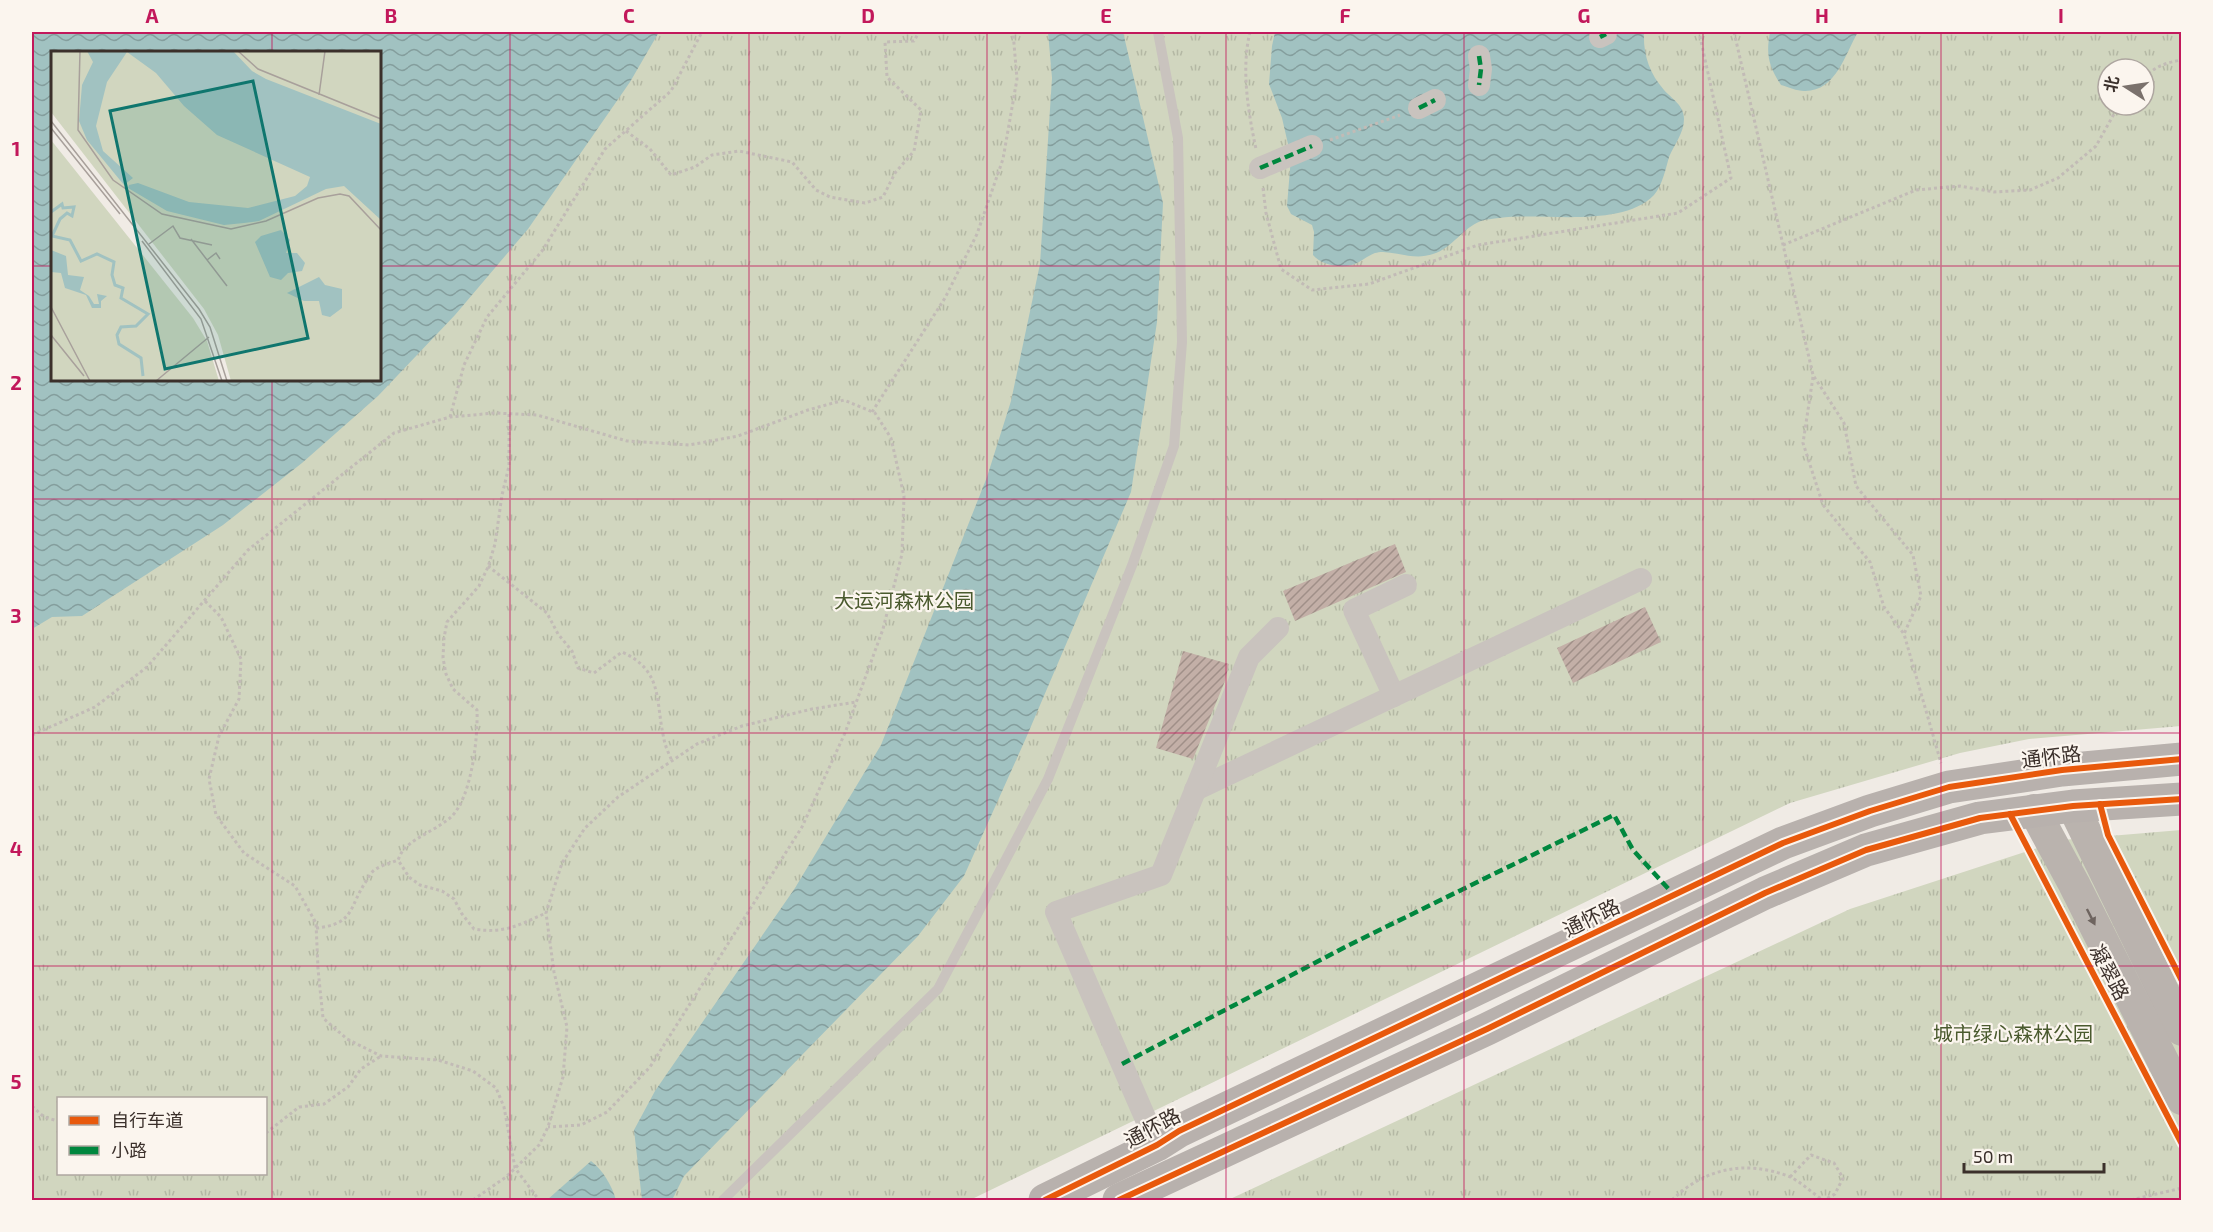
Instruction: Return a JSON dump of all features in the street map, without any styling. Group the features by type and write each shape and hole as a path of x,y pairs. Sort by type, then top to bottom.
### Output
{"main road":[{"name":"通怀路","path":"1045,1200 1157,1145 1179,1131 1783,843 1870,811 1948,787 2062,770 2181,759"},
{"path":"1119,1200 1487,1029 1780,886 1866,850 1980,818 2073,806 2181,799"},
{"name":"凝翠路","path":"2073,806 2150,961 2181,1030"},
{"name":"凝翠路","path":"2034,810 2074,884 2181,1099"},
{"path":"2074,884 2077,872 2084,869 2091,872 2126,940 2150,961"}],"street":[{"path":"1479,56 1481,69 1479,85"},
{"path":"1260,168 1312,146"},
{"path":"1195,790 1641,579"},
{"path":"1394,696 1354,610 1406,585"},
{"path":"1157,1145 1056,912 1161,875 1249,657 1278,628"}],"lane":[{"path":"723,1200 938,989 1048,778 1133,563 1174,446 1182,342 1178,138 1158,32"}],"path":[{"path":"450,417 464,365 487,317 542,251 605,149 671,91 702,32"},
{"path":"626,131 651,149 671,175 695,167 712,155 739,151 792,162 816,190 830,197 865,203 884,197 895,173 914,152 921,110 887,77 885,42 914,41 919,32"},
{"path":"872,412 945,298 977,234 1003,159 1017,80 1013,32"},
{"path":"1250,32 1246,47 1248,114 1260,168 1266,213 1281,269 1312,290 1369,284 1478,245 1678,213 1731,178 1699,32"},
{"path":"1734,32 1813,375 1844,423 1856,486 1913,555 1921,596 1904,634"},
{"path":"1877,35 1881,32"},
{"path":"2156,68 2181,60"},
{"path":"1312,146 1427,104"},
{"path":"1783,245 1916,190 1960,186 1994,192 2031,190 2058,178 2096,146 2113,117"},
{"path":"1813,375 1803,444 1824,505 1870,562 1884,607 1904,634 1948,787"},
{"path":"32,735 95,707 147,667 248,550 394,433 450,417 537,415 627,441 689,445 738,436 808,410 844,400 872,412 891,438 904,496 902,554 883,629 845,733 802,827 650,1068 608,1112 581,1125 548,1126"},
{"path":"316,928 330,926 344,920 374,869 398,860 404,848 453,816 463,799 475,751 477,710 453,689 446,674 443,658 444,638 447,622 479,586 495,544 509,466 509,414"},
{"path":"488,566 547,613 558,634 572,651 578,668 594,673 622,652 638,659 653,679 664,740 672,761"},
{"path":"205,601 221,617 241,659 239,699 219,736 208,779 216,814 244,853 295,886 316,923 323,1018 347,1039 381,1056 438,1060 473,1071 496,1088 504,1107 515,1168 538,1199"},
{"path":"473,1200 515,1168 539,1144 548,1126 563,1077 567,1027 554,972 546,913 562,863 585,828 618,797 698,744 742,726 812,709 856,702"},
{"path":"398,860 409,877 420,885 442,891 454,899 474,929 486,931 516,928 546,913"},
{"path":"267,1132 299,1107 324,1104 348,1087 361,1069 381,1056"},
{"path":"32,1106 44,1117 57,1120"},
{"path":"1672,1200 1708,1174 1749,1167 1790,1177 1823,1200 1835,1194 1843,1178 1834,1163 1811,1155 1790,1177"},
{"path":"2131,1200 2181,1188"}],"green space":[{"name":"大运河森林公园","path":"32,32 2181,32 2181,726 2029,739 1960,753 1790,803 970,1200 32,1200"},
{"name":"城市绿心森林公园","path":"2181,830 2181,1200 1228,1200 1850,909 2062,840"}],"water":[{"path":"32,32 659,32 630,82 528,229 455,315 378,396 302,463 223,525 82,616 52,617 32,629"},
{"path":"1048,32 1123,32 1163,203 1157,322 1131,492 1026,738 964,876 918,936 684,1176 672,1200 642,1200 634,1130 655,1091 795,888 881,745 987,477 1011,401 1040,264 1052,78"},
{"path":"1275,32 1457,32 1462,34 1474,32 1644,32 1646,56 1651,70 1659,84 1680,106 1684,124 1659,187 1654,195 1640,206 1602,216 1517,217 1485,220 1468,228 1440,251 1427,256 1379,252 1348,266 1334,266 1322,262 1313,255 1312,225 1291,214 1287,206 1291,157 1282,118 1269,84"},
{"path":"1770,32 1858,32 1832,79 1815,90 1804,91 1781,85 1769,59"},
{"path":"591,1161 606,1179 616,1200 547,1200"}],"building":[{"path":"1395,544 1406,572 1295,621 1283,591"},
{"path":"1645,607 1661,642 1573,683 1557,648"},
{"path":"1183,651 1229,664 1225,681 1193,759 1156,748"}],"marked path":[{"path":"1600,37 1606,34"},
{"path":"1479,56 1481,69 1479,85"},
{"path":"1419,108 1435,100"},
{"path":"1260,168 1312,146"},
{"path":"1122,1064 1347,946 1614,815 1633,850 1674,895"}],"cycle path":[{"path":"1045,1200 1157,1145 1179,1131 1783,843 1870,811 1949,787 2062,770 2182,759"},
{"path":"1119,1200 1487,1029 1765,893 1866,850 1980,818 2073,806 2182,799"},
{"path":"2100,804 2108,835 2182,981"},
{"path":"2010,814 2182,1144"}]}
